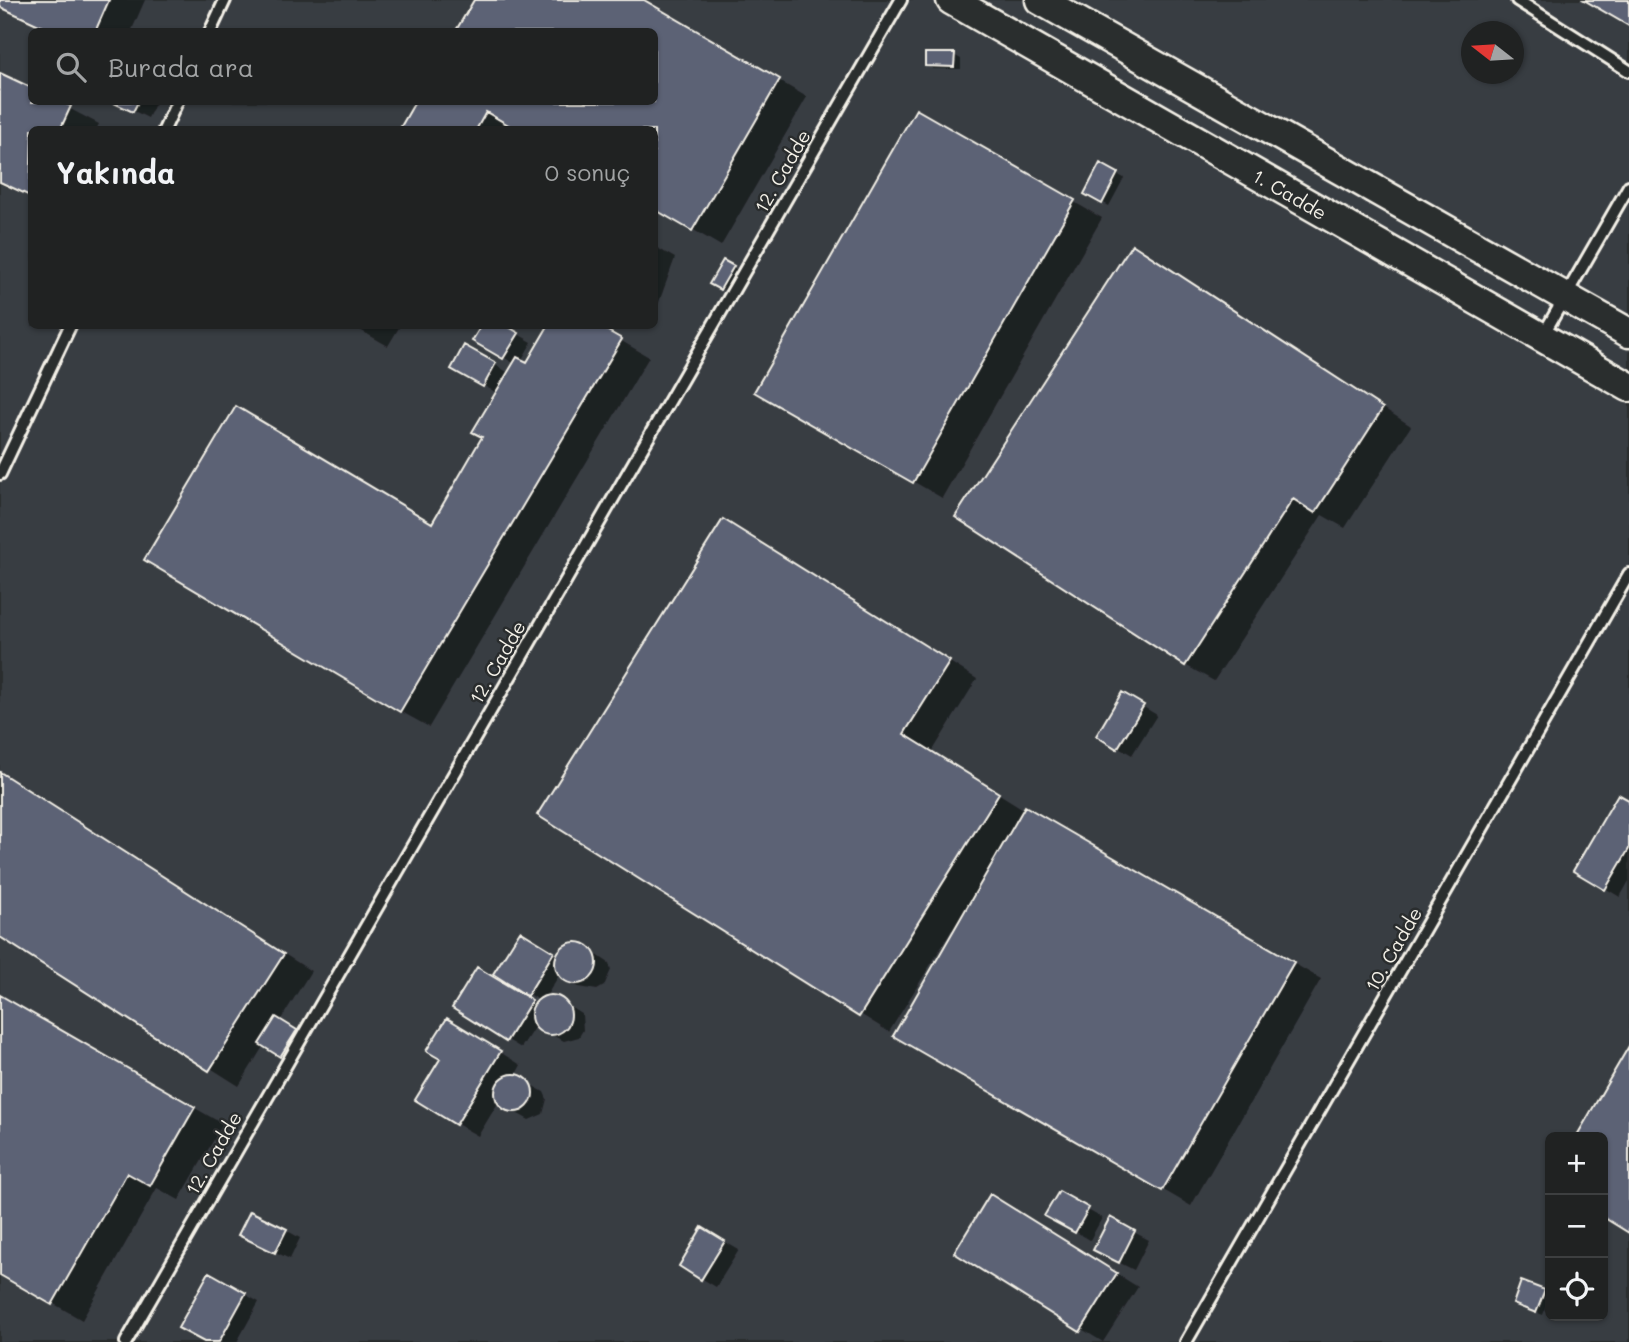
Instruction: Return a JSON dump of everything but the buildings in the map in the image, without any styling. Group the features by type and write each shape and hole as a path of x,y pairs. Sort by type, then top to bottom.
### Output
{"street":[{"name":"1. Cadde","path":"951,0 1629,387"},
{"path":"1040,0 1629,333"}],"lane":[{"path":"212,28 225,0"},
{"name":"12. Cadde","path":"126,1342 901,0"},
{"path":"1517,0 1629,71"},
{"path":"165,126 176,105"},
{"path":"1542,338 1629,186"},
{"path":"0,474 69,329"},
{"name":"10. Cadde","path":"1191,1340 1629,574"}],"shaded area":[{"path":"0,0 1629,0 1629,1342 0,1342"}]}
